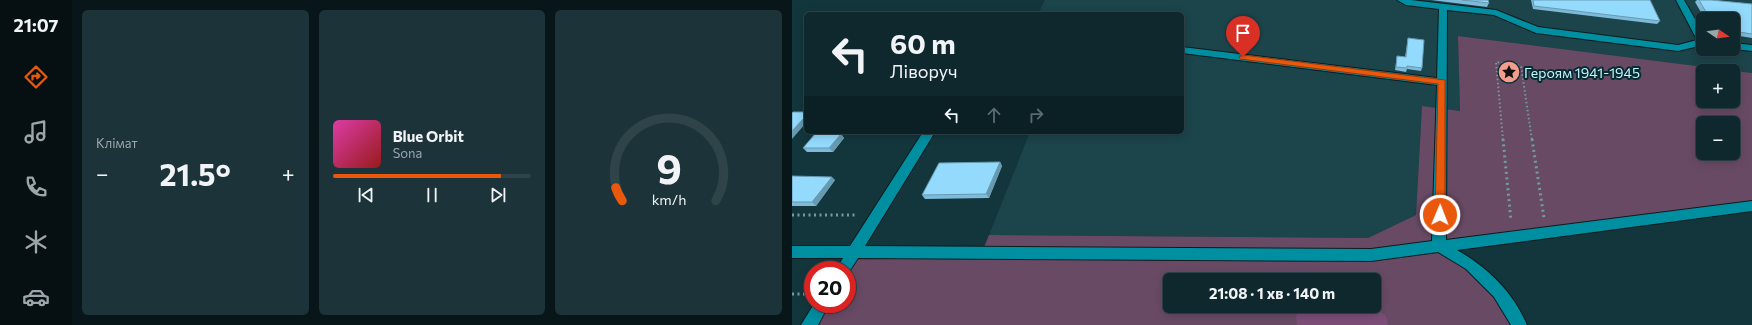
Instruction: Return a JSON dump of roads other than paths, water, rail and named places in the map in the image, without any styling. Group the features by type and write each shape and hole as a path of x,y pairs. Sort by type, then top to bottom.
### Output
{"street":[{"path":"1401,0 1406,2 1496,13 1536,30 1678,48 1696,44"},
{"path":"1680,0 1696,29"},
{"path":"1439,246 1443,7"},
{"path":"1740,47 1752,48"},
{"path":"1184,50 1442,82"},
{"path":"848,261 928,134"},
{"path":"792,252 1371,254 1752,206"},
{"path":"1439,246 1471,264 1499,292 1519,325"},
{"path":"809,325 816,313"}],"place":[{"name":"Героям 1941-1945","path":"1509,72"}]}
